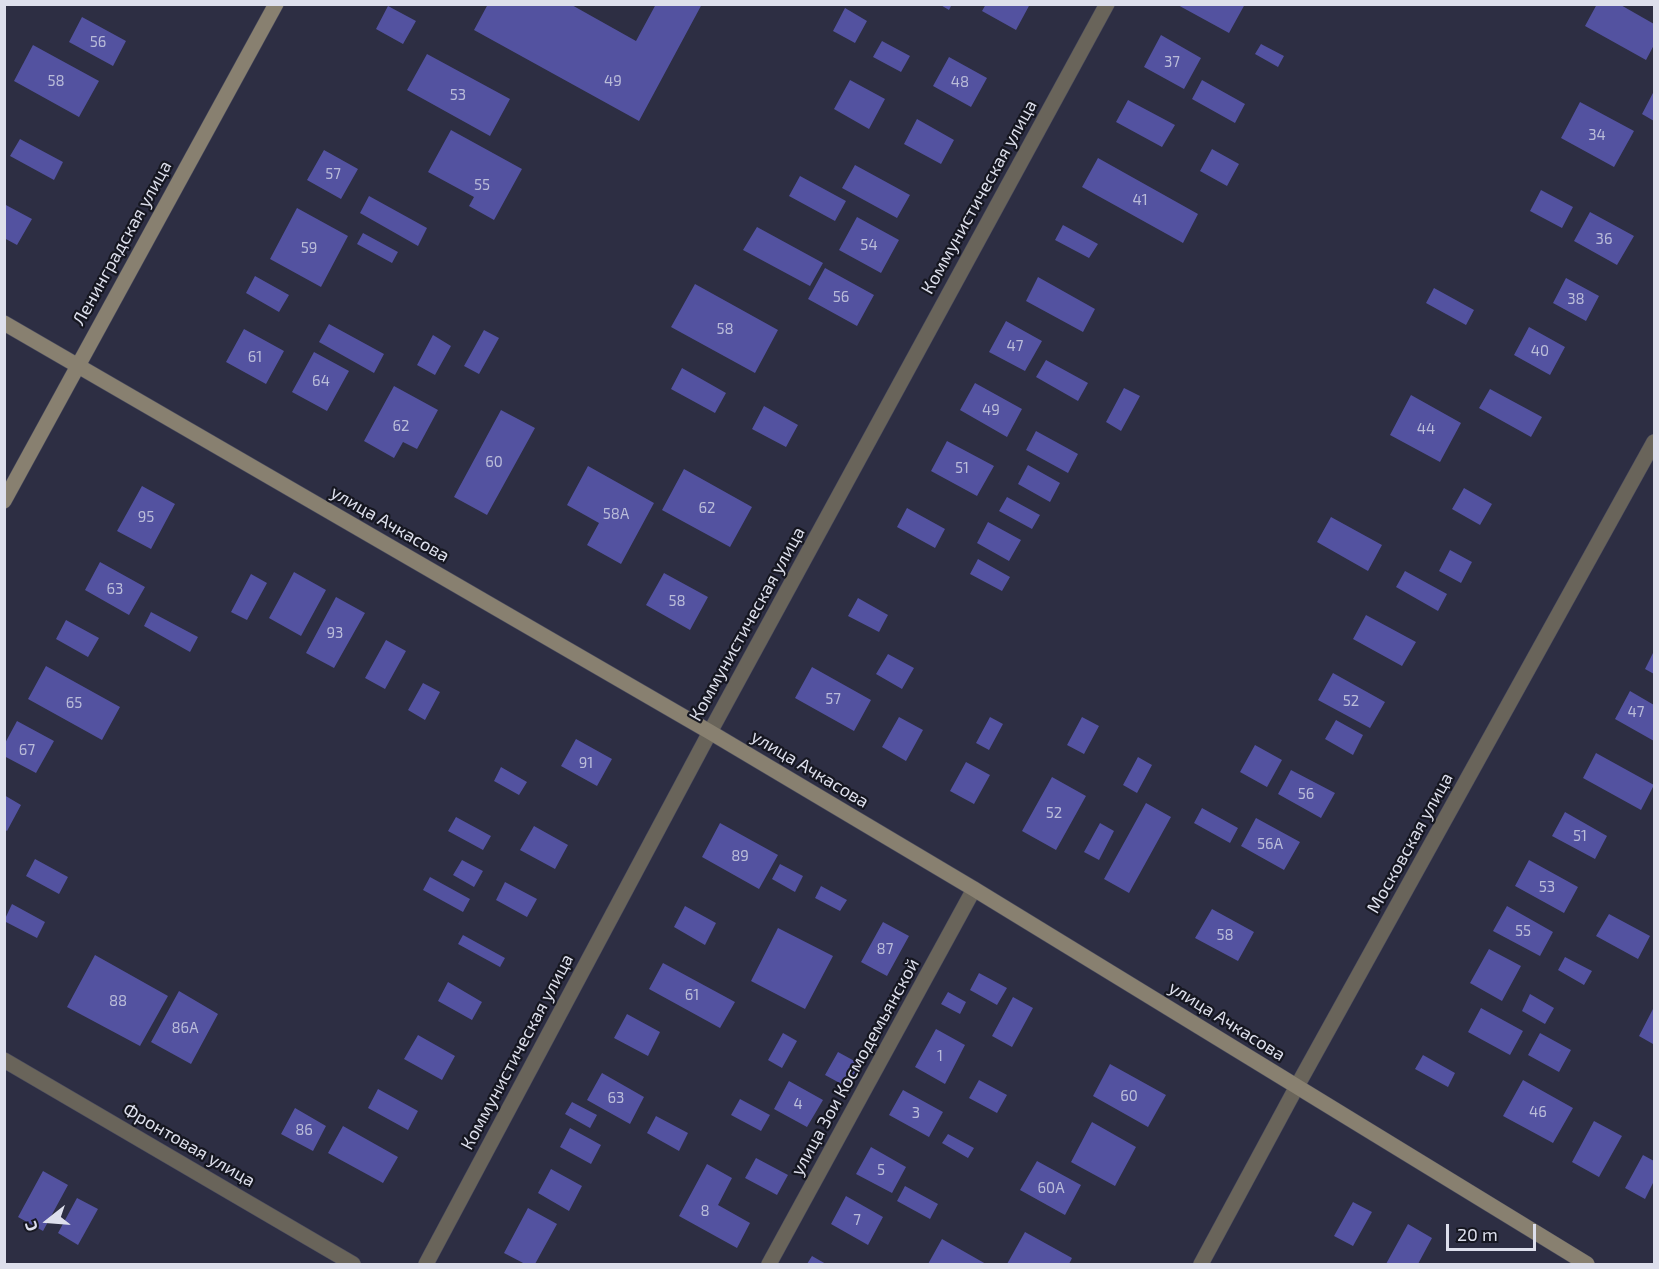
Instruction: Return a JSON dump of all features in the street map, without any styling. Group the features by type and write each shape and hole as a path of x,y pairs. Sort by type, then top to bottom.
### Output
{"street":[{"name":"Ленинградская улица","path":"4,501 276,4"},
{"name":"Коммунистическая улица","path":"426,1264 710,732 1107,4"},
{"name":"улица Ачкасова","path":"4,323 710,732 1216,1035 1296,1088 1587,1264"},
{"name":"Московская улица","path":"1201,1264 1654,442"},
{"name":"улица Зои Космодемьянской","path":"769,1264 974,889"},
{"name":"Фронтовая улица","path":"4,1060 353,1264"}],"building":[{"path":"488,4 570,4 636,41 656,4 702,4 639,121 474,30"},
{"path":"939,4 952,4 949,10"},
{"path":"986,4 1030,4 1016,30 982,11"},
{"path":"1176,4 1245,4 1229,33"},
{"path":"1597,4 1619,4 1654,24 1654,45 1646,60 1585,26"},
{"path":"388,6 416,21 403,44 376,29"},
{"path":"845,8 867,21 855,43 833,31"},
{"path":"82,17 126,41 113,66 69,42"},
{"path":"1161,35 1201,58 1184,89 1144,67"},
{"path":"882,41 910,56 901,72 873,57"},
{"path":"1261,44 1284,56 1278,67 1255,54"},
{"path":"33,45 99,81 79,117 14,81"},
{"path":"427,54 510,99 490,136 407,90"},
{"path":"949,57 987,78 971,107 933,86"},
{"path":"850,80 885,99 869,129 834,109"},
{"path":"1202,80 1245,104 1235,123 1192,99"},
{"path":"1654,91 1654,121 1642,114"},
{"path":"1128,100 1175,125 1162,147 1116,122"},
{"path":"1580,102 1634,131 1614,167 1561,138"},
{"path":"917,119 954,140 941,164 904,144"},
{"path":"451,130 522,169 494,220 469,206 474,197 428,172"},
{"path":"20,139 63,162 54,180 10,156"},
{"path":"1212,149 1239,164 1227,186 1200,171"},
{"path":"324,150 358,169 341,199 307,180"},
{"path":"1098,158 1198,214 1183,243 1082,187"},
{"path":"855,165 910,195 897,218 842,188"},
{"path":"800,176 846,201 835,221 789,196"},
{"path":"1541,190 1573,207 1562,228 1530,211"},
{"path":"369,196 427,228 418,246 360,213"},
{"path":"4,204 32,219 17,245 4,238"},
{"path":"297,208 348,236 321,287 270,259"},
{"path":"1590,212 1634,236 1617,265 1574,241"},
{"path":"857,217 899,240 881,273 839,250"},
{"path":"1063,225 1098,244 1089,258 1055,240"},
{"path":"757,227 823,263 810,286 743,250"},
{"path":"363,233 398,252 392,263 357,244"},
{"path":"825,268 874,295 857,326 808,299"},
{"path":"255,276 289,295 279,312 246,293"},
{"path":"1038,277 1095,309 1083,332 1026,301"},
{"path":"1566,278 1599,296 1586,321 1553,303"},
{"path":"695,284 778,330 755,373 671,327"},
{"path":"1434,288 1474,310 1466,325 1426,303"},
{"path":"1006,321 1042,341 1025,371 989,352"},
{"path":"329,324 384,354 374,373 319,342"},
{"path":"1529,327 1565,347 1550,375 1514,355"},
{"path":"244,329 284,351 266,384 226,362"},
{"path":"484,330 499,338 479,374 464,366"},
{"path":"433,335 451,346 435,375 417,365"},
{"path":"314,352 349,371 327,411 292,392"},
{"path":"1046,360 1088,383 1078,401 1036,377"},
{"path":"682,368 726,393 715,413 671,389"},
{"path":"975,383 1022,409 1007,437 960,410"},
{"path":"394,386 438,410 417,449 403,442 394,458 364,441"},
{"path":"1124,388 1140,396 1121,431 1106,422"},
{"path":"1490,389 1542,417 1531,437 1479,408"},
{"path":"1411,395 1461,423 1440,462 1390,435"},
{"path":"764,406 798,425 786,447 752,429"},
{"path":"501,410 535,428 487,515 454,497"},
{"path":"1036,431 1078,454 1068,473 1026,450"},
{"path":"947,441 994,466 977,496 931,471"},
{"path":"1028,465 1060,483 1050,502 1018,484"},
{"path":"588,466 654,503 621,564 587,545 599,523 567,505"},
{"path":"684,469 752,507 730,547 662,510"},
{"path":"142,486 175,504 151,549 117,531"},
{"path":"1464,488 1492,504 1480,525 1452,509"},
{"path":"1007,497 1040,515 1032,529 999,511"},
{"path":"907,508 945,529 935,548 897,527"},
{"path":"1331,517 1382,545 1368,571 1317,542"},
{"path":"988,522 1021,540 1009,561 977,543"},
{"path":"1450,550 1472,562 1461,583 1439,571"},
{"path":"978,559 1010,577 1002,591 970,574"},
{"path":"100,562 145,587 129,615 85,590"},
{"path":"1405,571 1447,594 1438,611 1396,587"},
{"path":"294,572 326,590 301,636 269,618"},
{"path":"664,573 708,597 690,630 646,605"},
{"path":"251,574 267,583 247,620 231,612"},
{"path":"336,597 365,613 334,668 306,653"},
{"path":"858,598 888,615 879,632 848,616"},
{"path":"151,612 198,637 190,652 144,626"},
{"path":"1366,615 1416,642 1402,666 1353,639"},
{"path":"66,620 99,638 88,657 56,639"},
{"path":"386,640 406,651 385,689 365,678"},
{"path":"1654,651 1654,674 1645,669"},
{"path":"888,654 914,668 902,689 876,674"},
{"path":"46,666 120,707 102,740 28,699"},
{"path":"812,667 871,700 854,731 795,698"},
{"path":"1333,673 1385,702 1370,728 1318,700"},
{"path":"423,683 440,692 425,720 408,710"},
{"path":"1630,691 1654,705 1654,741 1615,719"},
{"path":"899,717 923,730 906,761 882,747"},
{"path":"990,717 1003,724 989,750 976,743"},
{"path":"1082,717 1099,726 1084,754 1067,745"},
{"path":"1336,720 1363,735 1353,755 1325,739"},
{"path":"17,721 54,741 36,773 4,756 4,745"},
{"path":"576,739 612,759 597,786 561,766"},
{"path":"1255,745 1282,760 1267,787 1240,772"},
{"path":"1596,753 1654,785 1641,810 1583,778"},
{"path":"1138,757 1152,765 1137,793 1123,785"},
{"path":"966,762 990,775 974,804 950,791"},
{"path":"501,767 527,782 519,795 494,781"},
{"path":"1291,770 1335,793 1321,818 1278,794"},
{"path":"1052,777 1086,796 1056,850 1022,831"},
{"path":"4,795 21,805 7,831 4,829"},
{"path":"1146,803 1171,817 1129,893 1104,879"},
{"path":"1202,808 1238,828 1230,843 1194,823"},
{"path":"1565,812 1607,836 1595,859 1552,836"},
{"path":"456,817 491,836 483,850 448,831"},
{"path":"1256,818 1300,842 1284,870 1241,846"},
{"path":"720,823 778,855 759,889 702,857"},
{"path":"1100,823 1114,831 1099,860 1084,852"},
{"path":"534,826 568,845 555,869 520,850"},
{"path":"35,859 68,877 59,894 26,876"},
{"path":"462,860 483,871 474,887 453,875"},
{"path":"1529,860 1578,887 1564,913 1515,886"},
{"path":"780,864 803,876 795,892 772,879"},
{"path":"430,877 470,899 463,912 423,890"},
{"path":"505,882 537,899 527,917 496,900"},
{"path":"821,886 847,900 840,911 815,898"},
{"path":"12,904 45,922 37,938 4,921"},
{"path":"685,906 716,923 705,945 674,927"},
{"path":"1507,906 1553,932 1540,956 1493,931"},
{"path":"1212,909 1254,932 1238,961 1195,938"},
{"path":"1609,914 1650,936 1638,959 1596,936"},
{"path":"883,922 909,936 887,976 861,962"},
{"path":"778,928 833,956 805,1009 751,981"},
{"path":"463,935 505,958 500,967 458,944"},
{"path":"1489,949 1521,966 1502,1001 1470,983"},
{"path":"95,955 168,996 140,1046 67,1007"},
{"path":"1565,957 1592,971 1584,985 1558,970"},
{"path":"663,963 735,1002 720,1028 649,989"},
{"path":"979,973 1007,988 997,1005 970,990"},
{"path":"448,982 482,1002 472,1020 438,1001"},
{"path":"179,991 218,1014 191,1064 151,1042"},
{"path":"948,992 966,1002 960,1014 941,1004"},
{"path":"1530,994 1554,1008 1545,1024 1522,1011"},
{"path":"1013,997 1033,1008 1012,1047 992,1036"},
{"path":"1654,1007 1654,1041 1653,1044 1639,1036"},
{"path":"1481,1008 1523,1031 1510,1055 1468,1032"},
{"path":"627,1014 660,1032 648,1056 614,1038"},
{"path":"936,1029 965,1045 945,1084 915,1067"},
{"path":"783,1033 797,1041 782,1068 768,1060"},
{"path":"1540,1033 1571,1050 1559,1072 1528,1055"},
{"path":"418,1035 455,1056 442,1080 404,1059"},
{"path":"838,1052 860,1064 847,1087 825,1075"},
{"path":"1423,1055 1455,1073 1448,1087 1415,1069"},
{"path":"1110,1064 1166,1095 1148,1127 1093,1096"},
{"path":"602,1073 644,1097 630,1124 587,1100"},
{"path":"979,1080 1007,1095 997,1113 969,1098"},
{"path":"1523,1080 1573,1108 1553,1143 1503,1116"},
{"path":"789,1081 823,1100 807,1127 774,1109"},
{"path":"378,1089 418,1111 408,1130 368,1108"},
{"path":"903,1090 943,1112 929,1137 889,1115"},
{"path":"740,1099 770,1115 761,1131 731,1115"},
{"path":"572,1102 597,1115 590,1128 565,1114"},
{"path":"295,1108 326,1126 313,1151 281,1134"},
{"path":"656,1116 688,1133 679,1151 647,1133"},
{"path":"1594,1121 1622,1136 1599,1177 1572,1162"},
{"path":"1092,1122 1136,1147 1115,1186 1071,1162"},
{"path":"343,1126 398,1157 383,1183 328,1153"},
{"path":"570,1128 601,1145 591,1164 560,1147"},
{"path":"948,1134 974,1148 968,1158 942,1143"},
{"path":"871,1147 906,1167 892,1193 856,1174"},
{"path":"1643,1155 1654,1161 1654,1181 1645,1199 1625,1188"},
{"path":"756,1158 788,1175 777,1195 745,1178"},
{"path":"1037,1161 1081,1185 1065,1215 1020,1190"},
{"path":"707,1164 732,1178 718,1205 750,1223 737,1248 679,1216"},
{"path":"551,1169 582,1186 569,1211 538,1193"},
{"path":"43,1171 68,1185 43,1231 18,1217"},
{"path":"905,1186 938,1204 930,1219 897,1201"},
{"path":"846,1196 883,1217 868,1245 831,1224"},
{"path":"77,1198 98,1209 78,1245 58,1233"},
{"path":"1353,1202 1372,1212 1353,1246 1334,1236"},
{"path":"528,1208 557,1224 535,1264 525,1264 504,1253"},
{"path":"1408,1224 1432,1238 1418,1264 1386,1264"},
{"path":"1025,1232 1072,1258 1069,1264 1007,1264"},
{"path":"942,1239 986,1264 928,1264"},
{"path":"812,1256 826,1264 807,1264"}]}
